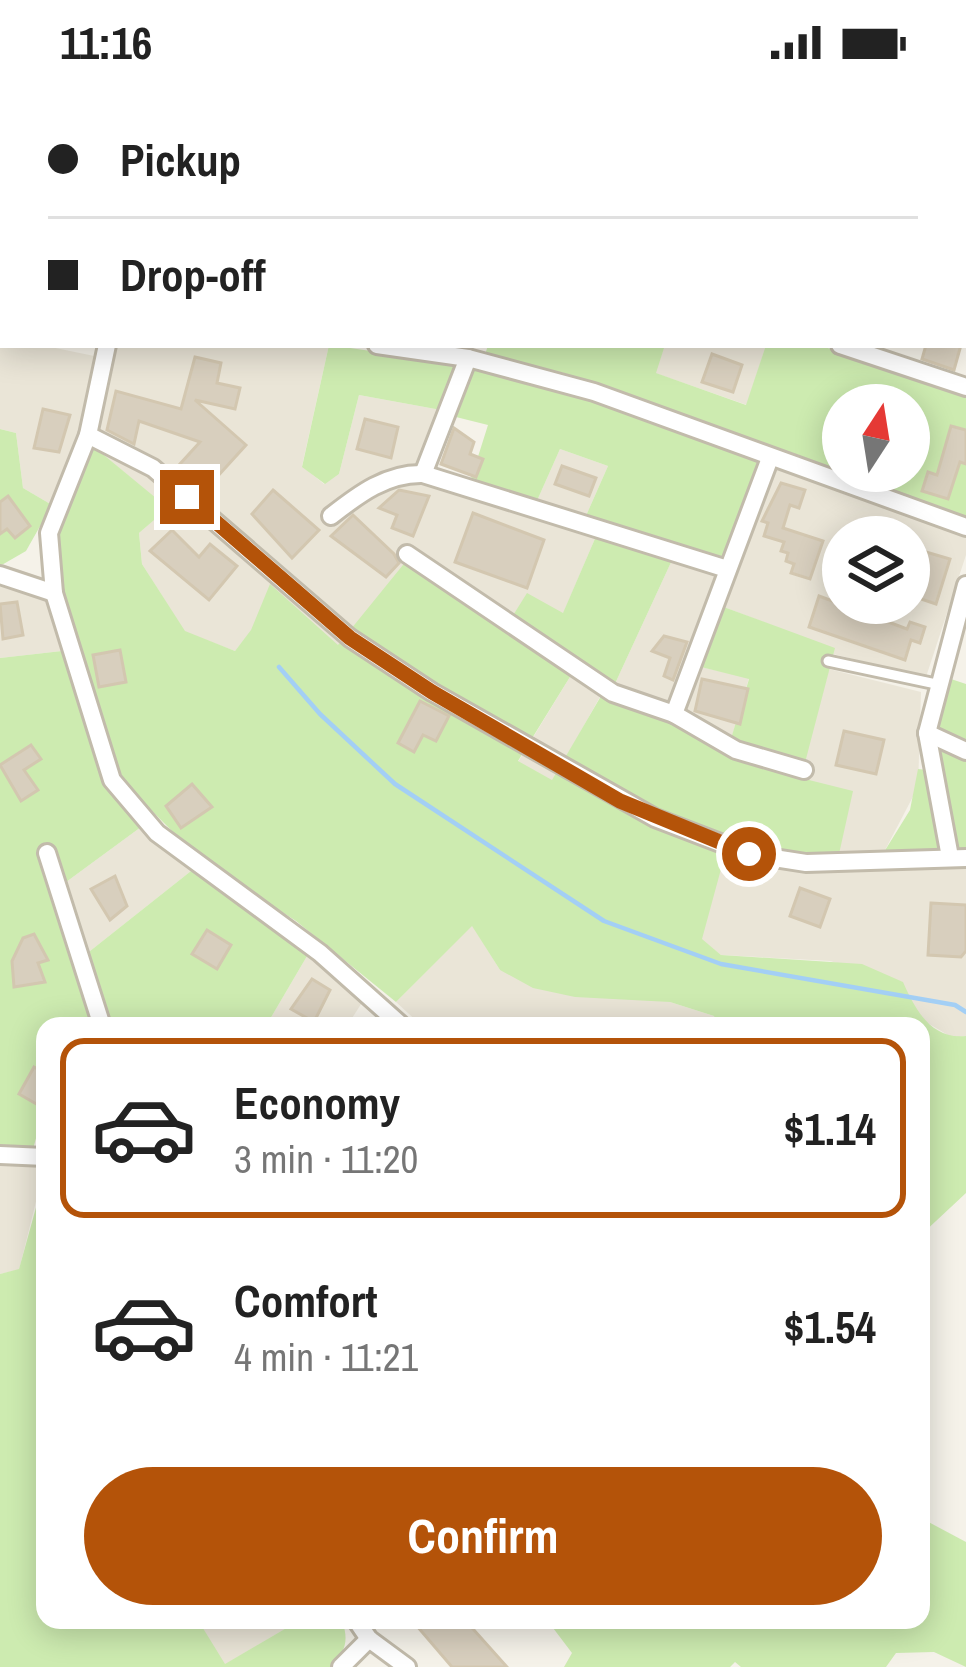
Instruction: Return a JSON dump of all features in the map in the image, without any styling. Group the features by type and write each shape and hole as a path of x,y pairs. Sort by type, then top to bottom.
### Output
{"street":[{"path":"106,348 88,435 49,532 54,593 112,780 157,833 320,953 392,1017"},
{"path":"397,348 468,358 594,392 966,527"},
{"path":"849,348 966,386"},
{"path":"423,474 468,358"},
{"path":"88,435 153,469 350,638 620,801 692,833 768,857 806,863 958,858 927,733 936,684 966,585"},
{"path":"674,714 770,458"},
{"path":"331,515 383,481 403,473 423,474 727,569"},
{"path":"407,554 613,693 674,714 736,750 804,770"},
{"path":"0,575 54,593"},
{"path":"927,733 966,751"},
{"path":"47,853 99,1017"},
{"path":"0,1155 36,1156"},
{"path":"362,1629 407,1667"},
{"path":"341,1667 369,1639"}],"lane":[{"path":"828,661 936,684"}],"shaded area":[{"path":"0,348 56,348 99,357 81,437 52,505 23,488 16,433 0,429"},
{"path":"113,348 328,348 302,466 324,484 339,474 359,395 441,410 417,465 426,481 597,534 563,614 338,646 251,631 235,651 185,632 142,564 139,533 167,508 93,446"},
{"path":"664,348 765,348 747,405 655,373"},
{"path":"560,449 608,466 585,518 536,503"},
{"path":"772,468 822,485 822,492 843,492 913,516 822,516 822,624 930,624 930,522 966,534 966,555 926,677 833,654 834,649 721,606"},
{"path":"673,558 719,574 671,706 613,688"},
{"path":"0,584 46,597 57,612 62,651 0,658"},
{"path":"697,666 749,678 731,740 682,713"},
{"path":"829,669 921,692 918,787 884,852 839,854 800,779"},
{"path":"573,672 601,695 553,781 518,762"},
{"path":"141,827 191,871 85,955 62,885"},
{"path":"724,854 781,868 966,867 966,1036 953,1038 930,1024 930,1017 919,1017 902,982 830,961 721,955 701,939"},
{"path":"472,925 500,970 670,1002 714,1017 412,1017 396,1002"},
{"path":"310,951 363,1001 353,1017 271,1017"},
{"path":"0,1160 36,1164 36,1201 19,1270 0,1274"},
{"path":"203,1629 285,1629 224,1665"}],"green space":[{"path":"328,348 462,364 441,410 359,395 339,474 325,484 302,467"},
{"path":"487,348 664,348 656,373 746,405 765,348 828,348 966,395 966,521 887,492 930,492 930,384 822,384 822,468 564,373 485,355"},
{"path":"472,364 586,394 762,462 725,561 585,518 608,466 560,449 536,503 470,482 488,425 452,416"},
{"path":"0,429 16,433 23,488 52,505 26,551 0,566"},
{"path":"93,446 168,508 139,533 142,564 185,631 235,651 251,630 270,584 338,645 407,560 573,672 518,761 552,780 601,696 672,721 727,752 749,679 697,666 721,606 835,648 801,778 853,791 839,854 801,855 730,836 702,939 721,955 862,964 903,982 924,1017 714,1017 670,1002 575,997 533,988 500,970 472,926 396,1002 296,921 201,860 118,777 61,592 57,530"},
{"path":"597,534 673,558 613,688 512,617 527,593 563,613"},
{"path":"62,651 84,698 109,789 141,827 62,885 94,1017 36,1017 33,1149 0,1150 0,658"},
{"path":"945,677 966,684 966,848 884,852 910,810 918,769 936,771 933,731"},
{"path":"191,871 310,951 271,1017 105,1017 85,955"},
{"path":"930,1024 943,1033 966,1036 966,1193 930,1227"},
{"path":"36,1208 36,1629 204,1629 225,1664 285,1629 344,1629 345,1645 330,1667 0,1667 0,1274 19,1269"},
{"path":"930,1523 966,1542 966,1667 934,1652 896,1653 886,1667 741,1667 735,1662 730,1667 564,1667 572,1653 554,1629 930,1629"}],"building":[{"path":"925,348 960,348 954,370 922,359"},
{"path":"712,354 742,365 733,392 702,382"},
{"path":"195,357 221,363 217,383 240,388 235,409 195,400 246,445 207,488 180,464 200,442 139,421 134,444 107,430 116,391 181,409"},
{"path":"43,409 70,415 59,452 34,448"},
{"path":"365,419 398,427 391,458 357,449"},
{"path":"951,426 966,430 966,464 960,462 948,499 925,492 930,492 930,473 937,475"},
{"path":"454,428 474,442 470,454 483,459 476,477 441,464"},
{"path":"562,466 596,478 589,496 555,484"},
{"path":"781,483 805,490 799,508 790,505 783,528 822,541 810,579 791,573 794,564 781,551 784,542 764,536 768,523 762,521"},
{"path":"273,490 319,530 292,558 252,514"},
{"path":"399,490 429,496 413,536 392,528 397,515 379,508"},
{"path":"8,496 30,526 15,538 7,529 0,534 0,502"},
{"path":"473,513 544,540 527,588 455,562"},
{"path":"353,515 399,563 386,577 331,536"},
{"path":"172,530 199,557 210,544 237,566 209,600 150,551"},
{"path":"930,553 950,559 936,604 930,602"},
{"path":"819,596 822,624 925,627 920,643 911,640 905,660 809,627"},
{"path":"17,602 23,635 3,639 0,604"},
{"path":"664,636 687,642 673,680 664,676 670,658 652,651"},
{"path":"120,650 126,682 99,687 93,655"},
{"path":"702,679 748,689 740,724 695,711"},
{"path":"420,701 449,716 436,741 423,735 414,752 398,743"},
{"path":"844,731 884,740 876,774 836,765"},
{"path":"31,745 41,759 24,770 38,790 21,801 0,765"},
{"path":"192,784 212,807 181,828 166,806"},
{"path":"115,876 127,906 110,920 91,889"},
{"path":"800,888 830,899 820,927 790,916"},
{"path":"931,903 966,905 966,951 961,957 928,955"},
{"path":"207,930 231,945 217,969 192,954"},
{"path":"34,934 48,960 38,963 45,982 14,987 12,961 23,938"},
{"path":"312,979 330,990 316,1017 291,1009"},
{"path":"34,1067 36,1068 36,1104 19,1094"},
{"path":"419,1629 473,1629 507,1667 452,1667"}],"waterway":[{"path":"279,667 320,714 395,784 604,921 721,964 955,1005 966,1012"}],"route":[{"path":"187,497 350,638 432,692 620,801 749,854"}]}
